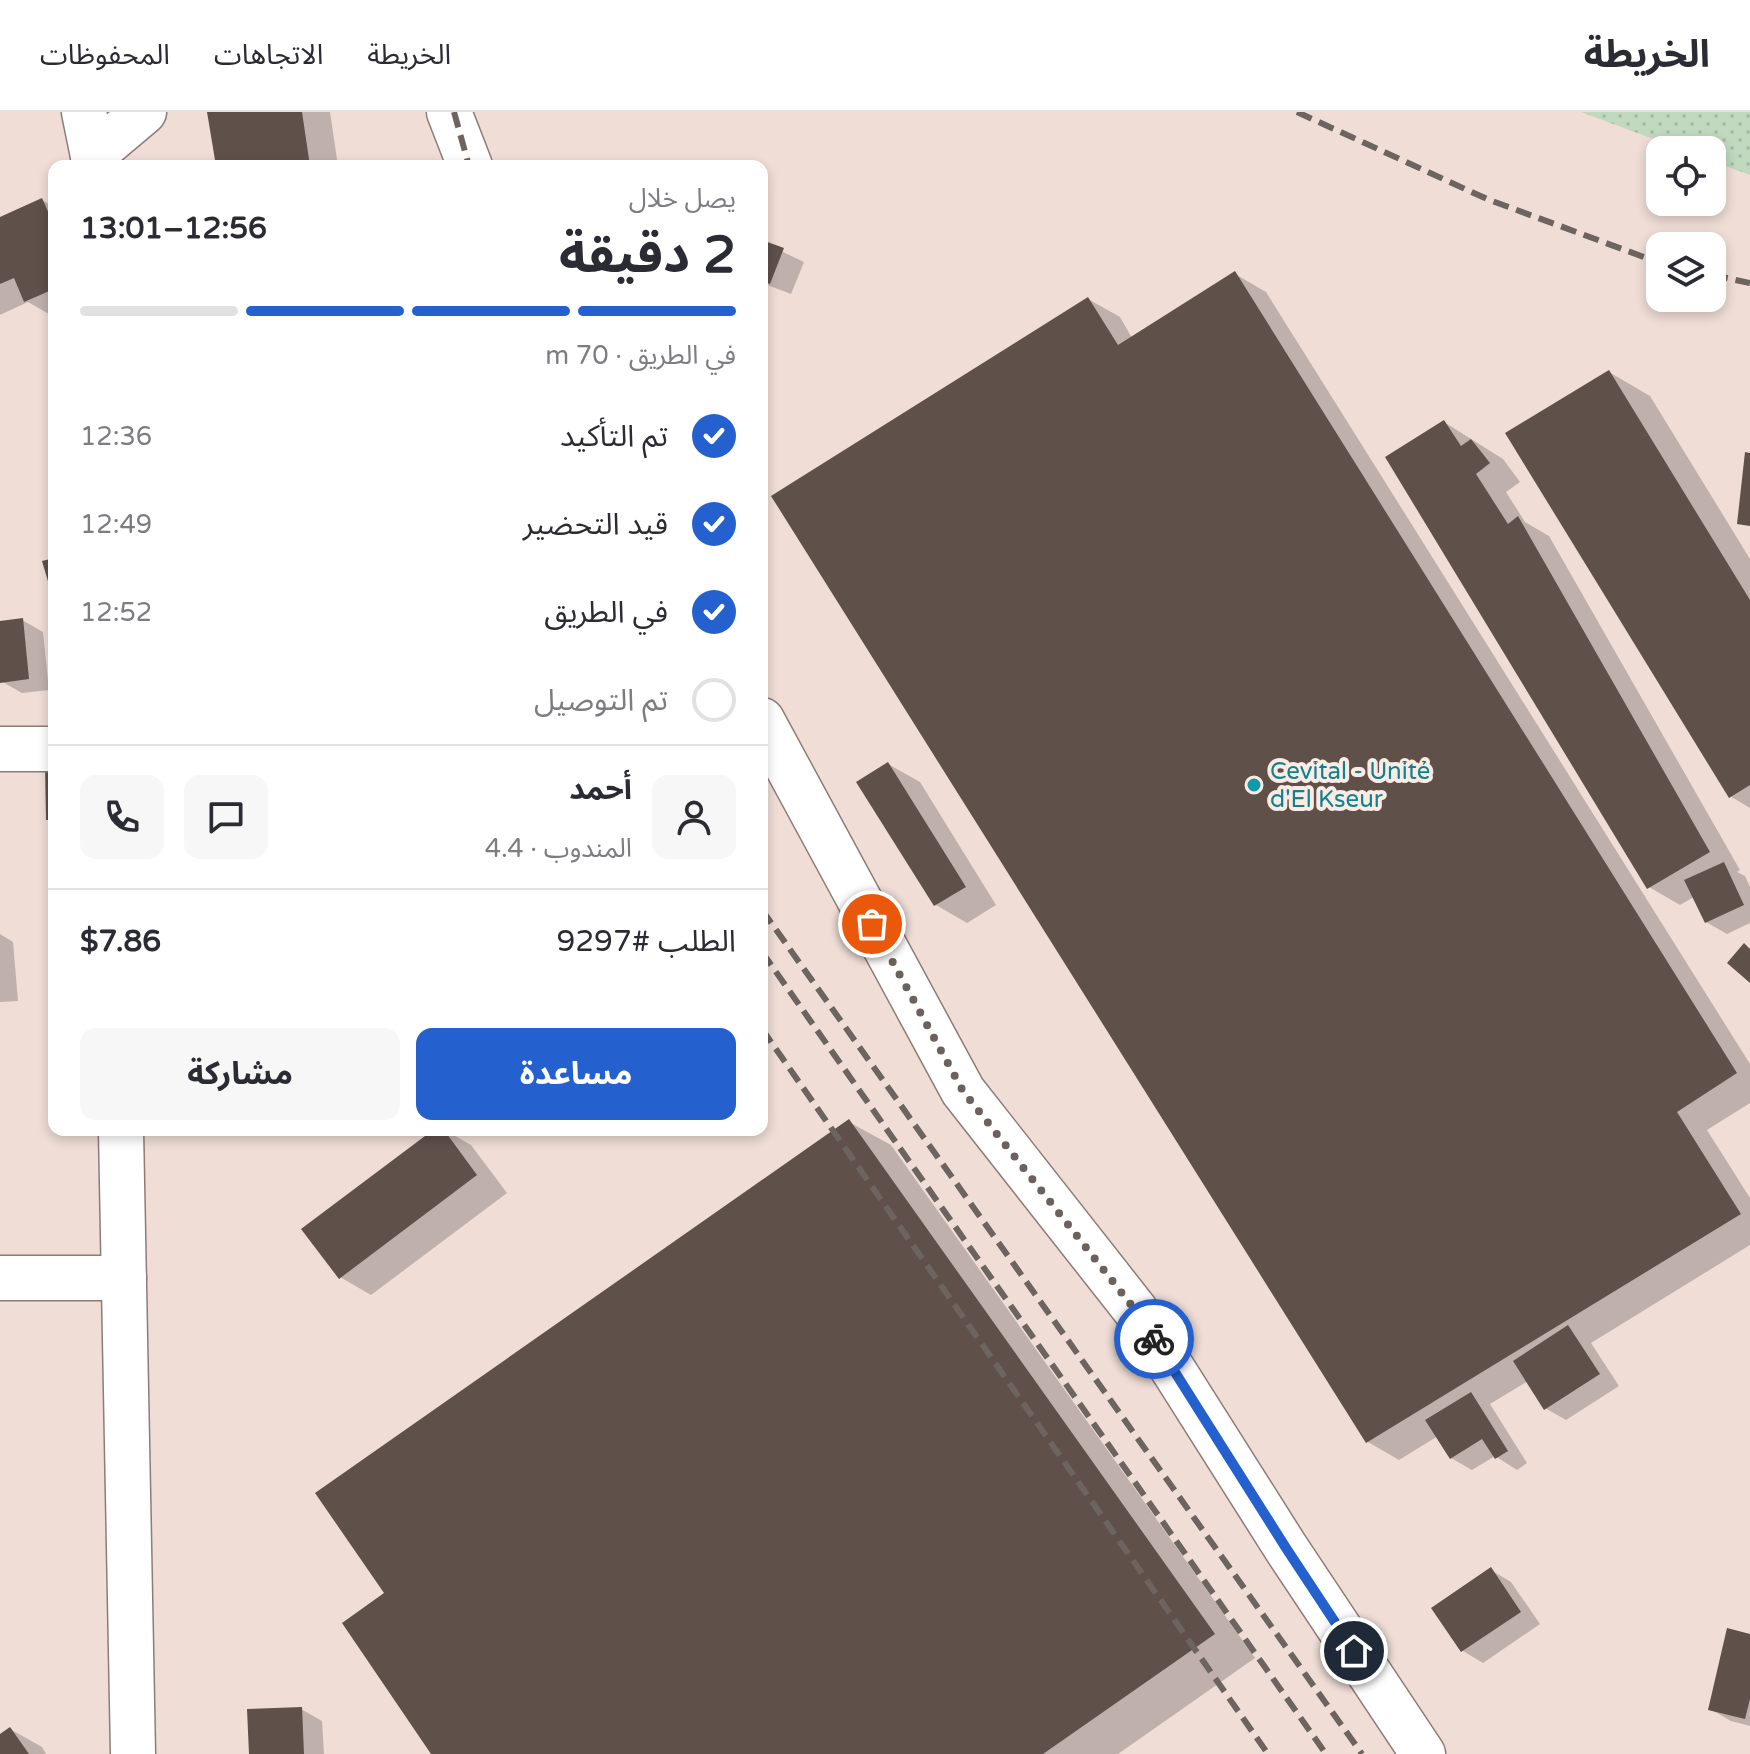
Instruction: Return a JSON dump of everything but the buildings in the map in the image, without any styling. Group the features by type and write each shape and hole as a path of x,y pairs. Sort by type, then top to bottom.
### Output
{"main road":[{"path":"84,112 94,160"},
{"path":"94,160 144,112"},
{"path":"449,112 468,160"},
{"path":"768,731 963,1091 1136,1311 1286,1548 1423,1754"},
{"path":"0,749 48,749"},
{"path":"121,1136 133,1754"},
{"path":"0,1278 124,1278"}],"green space":[{"path":"1581,112 1750,112 1750,175 1726,166 1726,136 1646,136"}],"railway":[{"path":"454,112 467,160"},
{"path":"1297,112 1487,199 1646,258"},
{"path":"1726,278 1750,283"},
{"path":"768,918 1362,1754"},
{"path":"768,961 1326,1754"},
{"path":"768,1038 1268,1754"}],"way so far":[{"path":"872,924 963,1091 1136,1311 1154,1339"}],"place":[{"name":"Cevital - Unité d'El Kseur","path":"1254,785"}],"route":[{"path":"1154,1339 1354,1651"}]}
